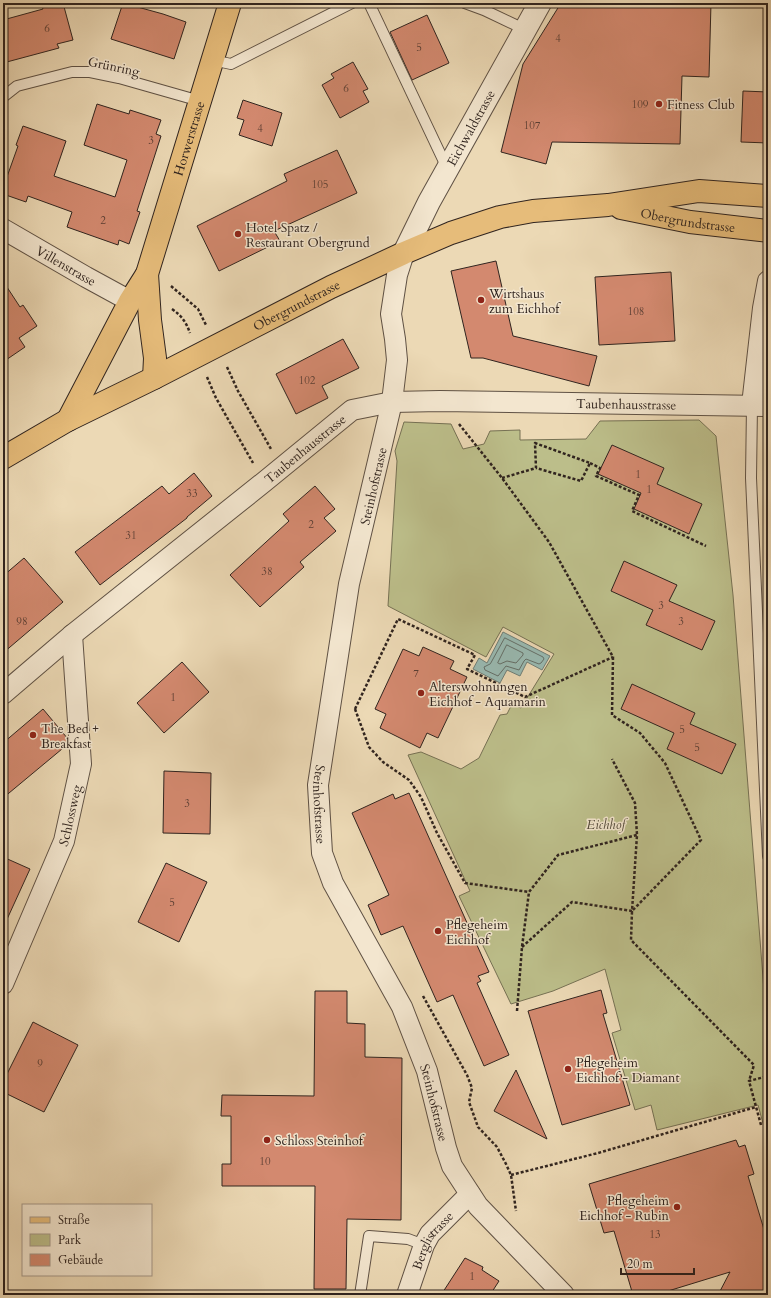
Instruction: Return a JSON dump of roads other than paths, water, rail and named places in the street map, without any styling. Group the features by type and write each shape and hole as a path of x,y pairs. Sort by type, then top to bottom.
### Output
{"main road":[{"name":"Horwerstrasse","path":"68,420 130,301 147,274 230,3"},
{"name":"Obergrundstrasse","path":"3,458 68,420 154,378 331,287 451,233 500,217 533,211 608,205 699,191 768,196"},
{"name":"Obergrundstrasse","path":"608,205 690,222 768,231"},
{"name":"Horwerstrasse","path":"147,274 150,320 155,358 154,378"}],"street":[{"name":"Eichwaldstrasse","path":"404,253 429,202 524,29 540,3"},
{"name":"Villenstrasse","path":"3,229 130,301"},
{"name":"Steinhofstrasse","path":"404,253 397,275 391,314 396,339 397,360 392,402 349,584 321,763 318,785 322,853 333,883 402,1007 427,1071 446,1148 452,1166 478,1206 564,1295"},
{"path":"760,406 763,308 768,281"},
{"name":"Taubenhausstrasse","path":"3,694 72,635 352,410 392,402 440,401 760,406"},
{"name":"Schlossweg","path":"3,984 64,841 81,764 72,635"},
{"name":"Berglistrasse","path":"407,1295 424,1245 430,1234 470,1194"}],"lane":[{"path":"212,60 231,64 352,3"},
{"path":"369,3 447,169"},
{"path":"465,3 484,10 524,29"},
{"name":"Grünring","path":"3,97 17,86 72,72 90,72 119,78 200,101"},
{"path":"760,406 751,478 768,856"},
{"path":"360,1295 370,1236 408,1239 424,1245"}],"water":[{"path":"503,632 550,656 542,670 527,662 520,676 507,670 500,683 473,669 479,658 487,663"}],"place":[{"name":"Fitness Club","path":"659,104"},
{"name":"Hotel Spatz / Restaurant Obergrund","path":"238,234"},
{"name":"Wirtshaus zum Eichhof","path":"481,300"},
{"name":"Alterswohnungen Eichhof - Aquamarin","path":"421,693"},
{"name":"The Bed + Breakfast","path":"33,735"},
{"name":"Pflegeheim Eichhof","path":"438,931"},
{"name":"Pflegeheim Eichhof - Diamant","path":"568,1069"},
{"name":"Schloss Steinhof","path":"267,1140"},
{"name":"Pflegeheim Eichhof - Rubin","path":"677,1207"}],"park label":[{"name":"Eichhof","path":"606,824"}]}
